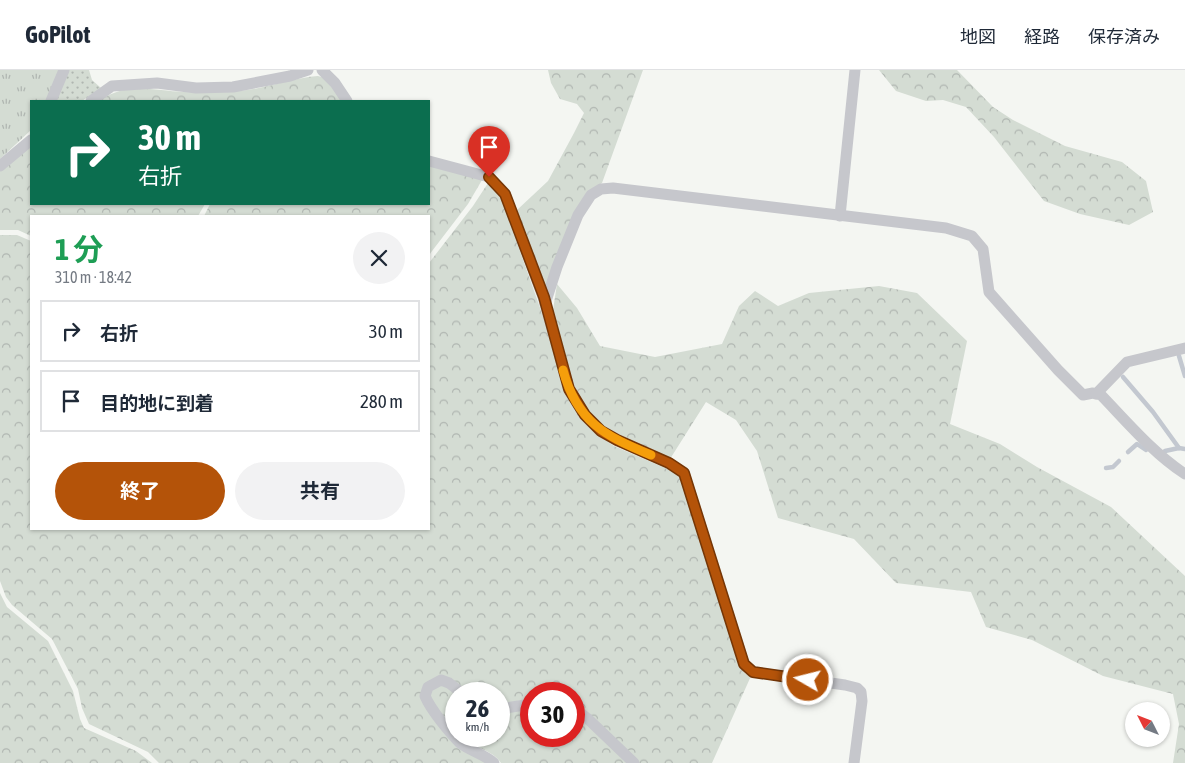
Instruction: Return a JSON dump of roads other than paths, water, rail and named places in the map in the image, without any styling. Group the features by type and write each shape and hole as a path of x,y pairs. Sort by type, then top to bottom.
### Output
{"street":[{"path":"51,100 64,70"},
{"path":"92,100 112,86 157,83 196,88 233,87 290,76 308,70"},
{"path":"322,70 336,83 346,100"},
{"path":"840,216 855,70"},
{"path":"0,166 30,141"},
{"path":"430,161 489,177 505,194 546,304 569,389 585,415 601,431 669,463 684,473 744,664 753,672 845,685 857,688 861,692 862,701 854,763"},
{"path":"546,304 557,267 578,215 591,195 601,189 613,188 946,228 972,236 983,249 989,292 1058,370 1083,395 1093,393 1101,395 1164,458 1185,474"},
{"path":"1096,394 1127,362 1185,348"},
{"path":"445,724 430,707 425,696 428,687 441,680 446,682"},
{"path":"585,716 634,763"},
{"path":"469,747 486,756 494,763"}],"waterway":[{"path":"1179,356 1185,376"},
{"path":"1123,377 1153,412 1179,448"},
{"path":"1128,452 1137,444 1146,450"},
{"path":"1165,451 1179,448 1185,449"},
{"path":"1106,468 1113,467 1119,461"}]}
